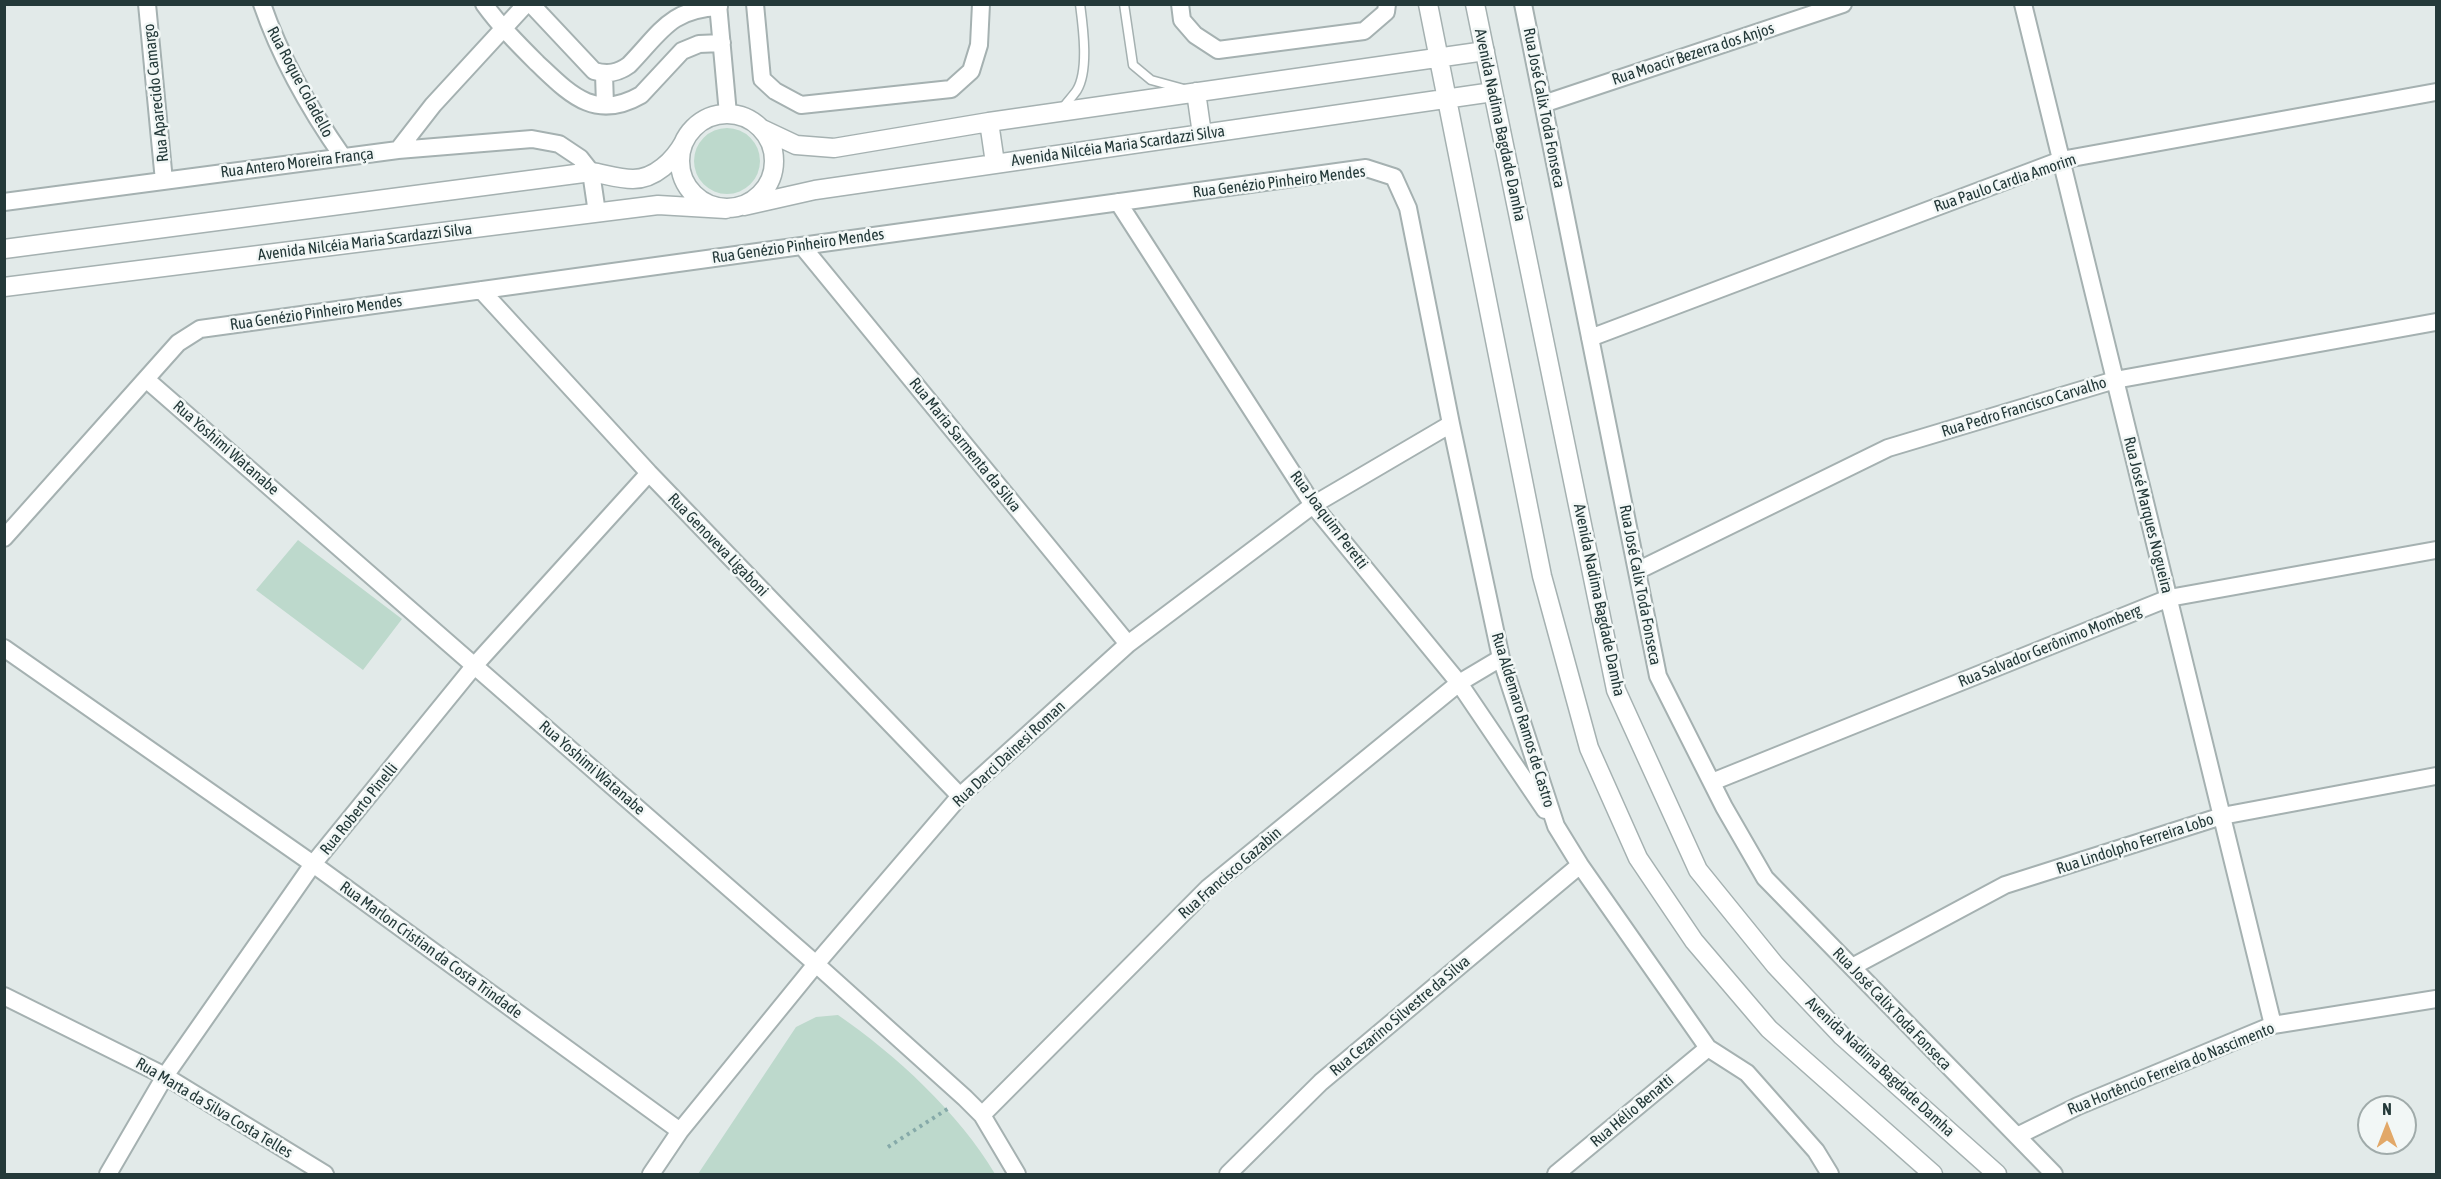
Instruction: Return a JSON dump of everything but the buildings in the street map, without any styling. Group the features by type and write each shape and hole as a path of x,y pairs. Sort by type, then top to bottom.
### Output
{"street":[{"name":"Rua Aparecido Camargo","path":"147,4 164,181"},
{"name":"Rua Roque Coladello","path":"262,4 272,32 300,88 316,118 343,157"},
{"path":"484,4 502,28 569,93 586,102 605,105 623,103 640,95 677,55 687,48 699,44 722,43"},
{"path":"398,150 433,105 526,4"},
{"path":"531,4 594,71 604,74 620,71 629,65 680,14 700,8 719,6 728,114"},
{"path":"755,4 762,79 775,91 801,105 951,89 971,71 979,45 981,4"},
{"path":"1180,4 1182,20 1195,35 1218,50 1364,31 1386,12 1387,4"},
{"path":"1428,4 1542,576 1589,748 1638,858 1694,941 1769,1029 1933,1174"},
{"name":"Avenida Nadima Bagdade Damha","path":"1475,4 1616,690 1698,870 1775,965 1842,1036 1997,1174"},
{"name":"Rua José Calix Toda Fonseca","path":"1523,4 1658,676 1712,782 1765,878 2054,1174"},
{"name":"Rua Moacir Bezerra dos Anjos","path":"1543,104 1843,4"},
{"name":"Rua José Marques Nogueira","path":"2023,4 2273,1025"},
{"path":"4,249 591,172 633,179 644,177 663,167 678,152 691,131 702,121 728,114 741,116 796,145 834,148 989,122 1485,51"},
{"path":"604,74 605,105"},
{"path":"1196,92 1202,134"},
{"name":"Avenida Nilcéia Maria Scardazzi Silva","path":"744,206 815,190 1493,92"},
{"name":"Rua Paulo Cardia Amorim","path":"1590,338 2061,160 2436,92"},
{"path":"989,122 995,163"},
{"path":"684,142 680,157 681,172 687,187 697,198 710,206 726,209 744,206 757,198 767,186 773,172 774,157 770,142 762,129"},
{"name":"Rua Antero Moreira França","path":"4,202 398,150 532,139 568,149 580,158 591,172"},
{"name":"Rua Genézio Pinheiro Mendes","path":"147,380 178,343 200,329 1366,168 1394,177"},
{"path":"591,172 597,213"},
{"name":"Rua Aldemaro Ramos de Castro","path":"1394,177 1408,208 1501,658 1556,826 1580,865 1708,1048 1747,1073 1816,1151 1830,1174"},
{"name":"Rua Joaquim Peretti","path":"1118,202 1313,505 1459,683 1556,826"},
{"name":"Avenida Nilcéia Maria Scardazzi Silva","path":"4,287 658,205 726,209"},
{"name":"Rua Maria Sarmenta da Silva","path":"802,246 1128,644"},
{"name":"Rua Genoveva Ligaboni","path":"481,290 649,473 960,796"},
{"name":"Rua Pedro Francisco Carvalho","path":"1637,571 1888,448 2115,380 2436,322"},
{"path":"4,538 147,380"},
{"name":"Rua Yoshimi Watanabe","path":"147,380 816,964 965,1098 982,1115 1017,1174"},
{"name":"Rua Darci Dainesi Roman","path":"651,1174 680,1131 816,964 960,796 1128,644 1313,505 1451,424"},
{"name":"Rua Roberto Pinelli","path":"108,1174 165,1076 314,864 475,665 649,473"},
{"name":"Rua Salvador Gerônimo Momberg","path":"1712,782 2169,598 2436,550"},
{"name":"Rua Marlon Cristian da Costa Trindade","path":"4,648 314,864 680,1131"},
{"name":"Rua Francisco Gazabin","path":"982,1115 1208,888 1459,683 1501,658"},
{"name":"Rua Lindolpho Ferreira Lobo","path":"1852,967 2005,885 2222,816 2436,776"},
{"name":"Rua Cezarino Silvestre da Silva","path":"1228,1174 1321,1082 1580,865"},
{"name":"Rua Marta da Silva Costa Telles","path":"4,996 165,1076 325,1174"},
{"name":"Rua Hortêncio Ferreira do Nascimento","path":"2017,1136 2078,1106 2273,1025 2436,999"},
{"name":"Rua Hélio Benatti","path":"1556,1174 1708,1048"}],"lane":[{"path":"1060,112 1079,88 1085,43 1080,4"},
{"path":"1124,4 1133,65 1151,80 1196,92"}],"path":[{"path":"888,1147 965,1098"}],"green space":[{"path":"727,128 740,131 750,138 757,148 760,161 757,174 750,184 740,191 727,194 714,191 704,184 697,174 694,161 697,148 704,138 714,131"},
{"path":"298,540 402,619 363,670 256,590"},
{"path":"838,1015 882,1048 945,1107 995,1174 698,1174 796,1027 816,1017"}]}
